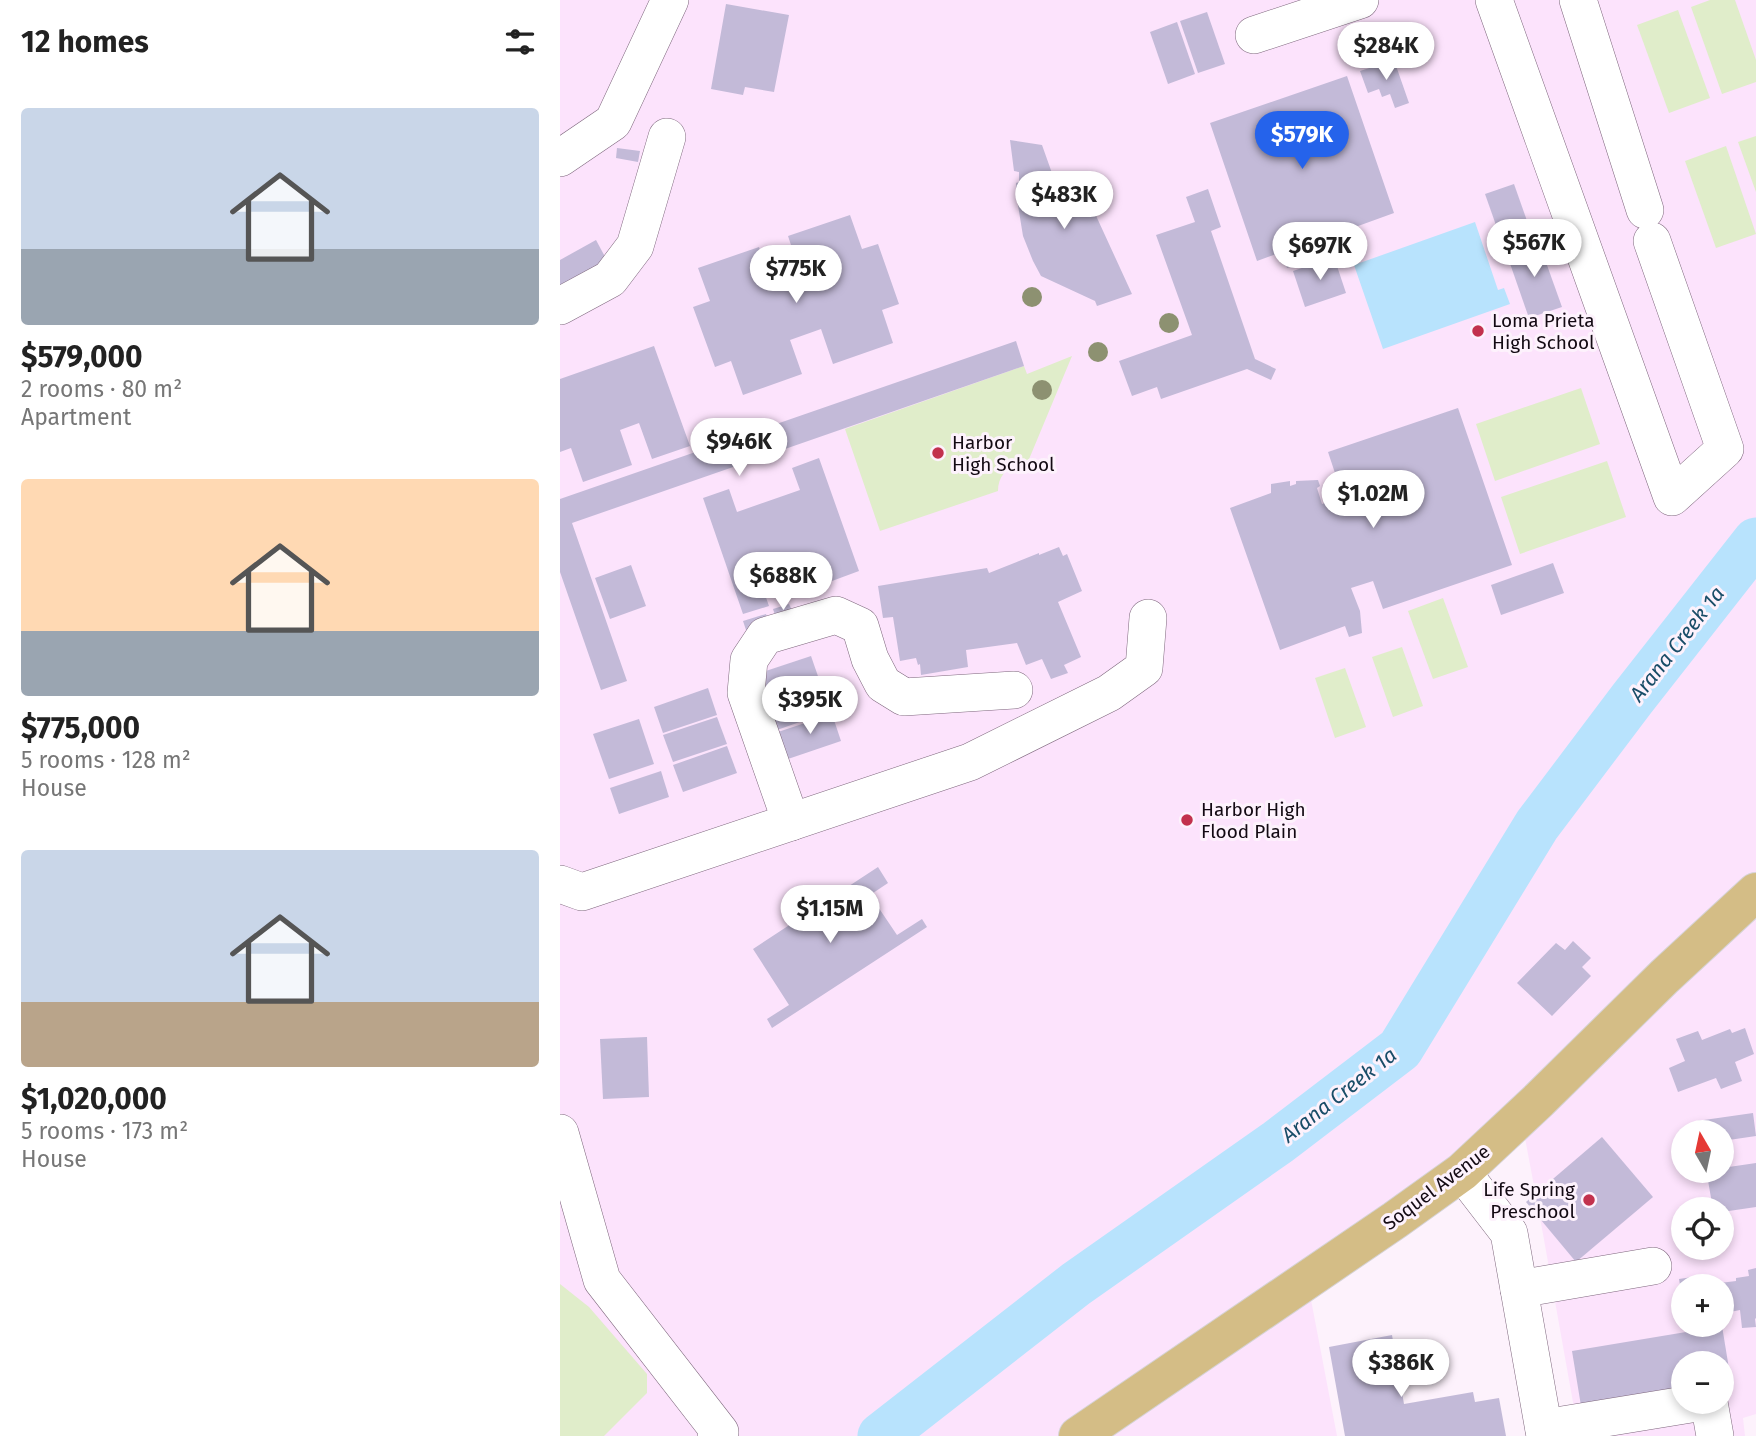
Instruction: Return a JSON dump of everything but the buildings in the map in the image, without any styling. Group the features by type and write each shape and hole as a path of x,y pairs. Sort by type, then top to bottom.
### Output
{"main road":[{"name":"Soquel Avenue","path":"1078,1436 1462,1172 1664,977 1754,899"}],"street":[{"path":"560,158 613,122 670,0"},
{"path":"1254,35 1360,0"},
{"path":"1494,0 1672,497 1725,449 1648,225 1578,0"},
{"path":"560,306 610,279 635,246 667,136"},
{"path":"791,822 746,693 749,660 765,636 836,615 860,626 870,659 883,684 904,697 1014,690"},
{"path":"560,884 582,892 970,762 1109,693 1144,668 1148,618"},
{"path":"560,1133 602,1280 720,1432 716,1436"},
{"path":"1462,1172 1509,1233 1544,1432 1636,1425 1671,1413"},
{"path":"1519,1289 1653,1266"},
{"path":"1711,1414 1715,1436"}],"shaded area":[{"path":"560,0 1756,0 1756,1414 1743,1418 1745,1436 1579,1436 1522,1122 1308,1284 1337,1436 560,1436"}],"green space":[{"path":"1710,0 1735,0 1756,60 1756,82 1722,94 1691,7"},
{"path":"1678,10 1710,98 1669,113 1637,25"},
{"path":"1756,136 1756,192 1738,142"},
{"path":"1726,146 1756,234 1716,248 1685,161"},
{"path":"1072,356 1027,464 1006,471 1000,480 998,491 880,531 845,429 1024,366 1027,374"},
{"path":"1581,388 1600,444 1495,481 1476,424"},
{"path":"1607,461 1626,517 1520,554 1501,497"},
{"path":"1443,598 1468,667 1433,679 1408,611"},
{"path":"1402,647 1423,706 1393,717 1372,657"},
{"path":"1345,668 1366,727 1335,738 1315,678"},
{"path":"560,1284 589,1307 647,1374 647,1393 604,1436 560,1436"}],"water":[{"path":"1475,222 1498,290 1504,288 1510,304 1383,349 1354,265"}],"waterway":[{"name":"Arana Creek 1a","path":"881,1436 1076,1284 1278,1142 1400,1049 1537,825 1756,541"}],"place":[{"name":"Loma Prieta High School","path":"1478,331"},
{"name":"Harbor High School","path":"938,453"},
{"name":"Harbor High Flood Plain","path":"1187,820"},
{"name":"Life Spring Preschool","path":"1589,1200"}]}
